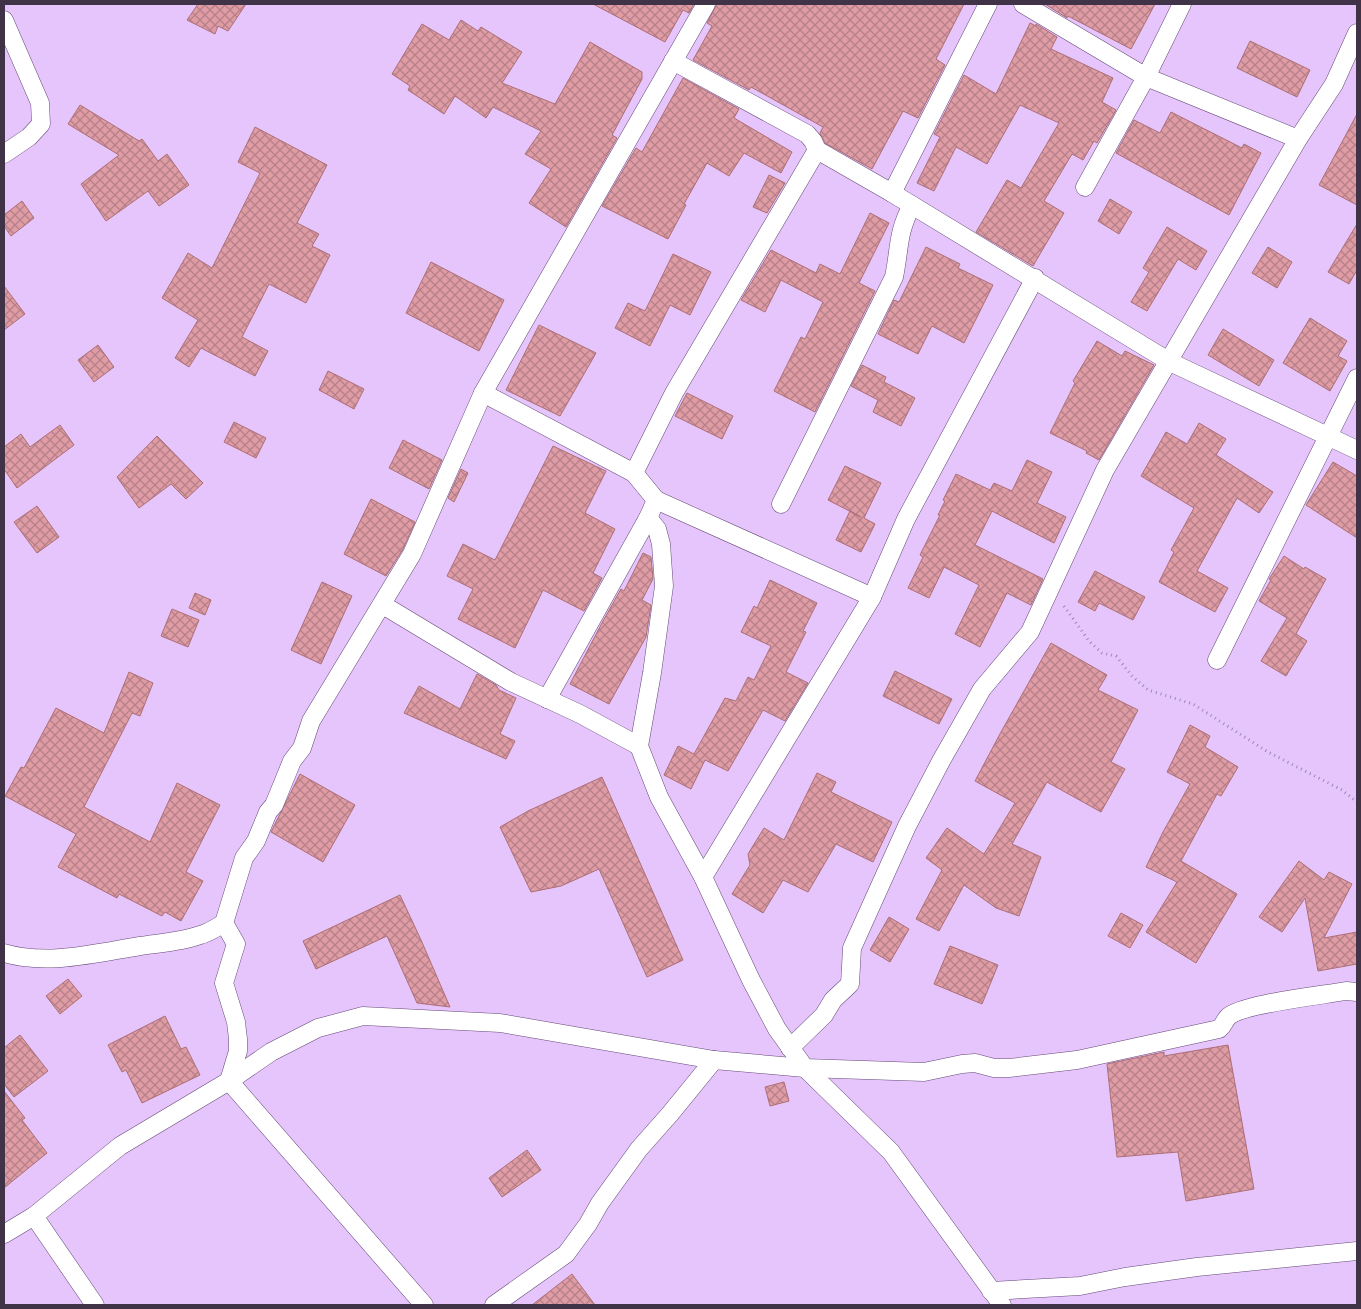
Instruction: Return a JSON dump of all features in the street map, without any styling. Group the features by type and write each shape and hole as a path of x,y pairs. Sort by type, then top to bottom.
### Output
{"street":[{"path":"4,953 18,958 57,958 96,953 201,935 224,923 244,858 256,841 268,812 274,805 292,761 302,748 311,721 383,605 412,554 483,393 706,4"},
{"path":"892,193 988,4"},
{"path":"1023,4 1146,76 1298,139"},
{"path":"1085,187 1146,76 1182,4"},
{"path":"4,20 40,103 40,124 30,137 4,154"},
{"path":"790,1048 824,1015 833,1000 850,984 852,948 907,826 941,762 982,689 1030,632 1104,470 1170,362 1298,139 1334,84 1357,33"},
{"path":"673,61 807,134 817,150 1034,278 1170,362 1357,450"},
{"path":"634,473 674,393 817,150"},
{"path":"782,504 894,277 898,259 898,240 903,220 912,205"},
{"path":"703,877 872,597 906,519 1034,278"},
{"path":"1216,660 1357,378"},
{"path":"483,393 634,473 656,500 872,597"},
{"path":"547,699 648,518 656,500"},
{"path":"648,518 657,529 661,544 664,586 640,746 659,797 703,877 751,980 777,1029 805,1068 891,1152 1002,1305"},
{"path":"383,605 511,682 580,714 640,746"},
{"path":"224,923 236,944 224,983 236,1022 238,1039 238,1051 229,1082"},
{"path":"4,1234 34,1216 120,1146 229,1082 271,1052 318,1028 363,1016 500,1023 714,1060 805,1068 924,1072 974,1063 994,1068 1039,1065 1115,1052 1219,1029 1224,1026 1228,1017 1238,1011 1269,1003 1346,991 1357,992"},
{"path":"494,1305 566,1254 588,1224 600,1203 640,1149 714,1060"},
{"path":"229,1082 424,1305"},
{"path":"34,1216 95,1305"},
{"path":"991,1291 1080,1286 1125,1277 1197,1267 1357,1252"}],"path":[{"path":"1051,588 1089,642 1102,653 1116,656 1132,676 1148,690 1194,704 1268,752 1342,790 1357,802"}],"building":[{"path":"198,4 246,4 228,31 218,26 215,34 187,20"},
{"path":"593,4 694,4 689,13 683,10 665,42"},
{"path":"717,4 964,4 936,59 945,65 918,118 903,111 872,169 825,143 820,133 823,127 751,87 749,90 693,60 712,26 707,23"},
{"path":"1045,4 1155,4 1131,49 1068,16 1067,18"},
{"path":"461,20 478,31 481,27 522,52 502,83 555,104 590,42 642,72 642,79 612,135 617,138 566,227 529,203 551,169 525,154 541,131 493,107 486,118 455,96 444,114 408,90 410,86 392,74 422,24 449,40"},
{"path":"1030,23 1036,26 1036,24 1057,37 1051,49 1113,78 1102,102 1116,110 1097,143 1094,141 1083,160 1072,154 1044,201 1064,213 1033,266 976,232 1007,180 1021,188 1059,123 1020,105 987,164 956,147 934,191 917,183 940,137 934,134 964,75 996,94"},
{"path":"1250,41 1310,70 1297,97 1237,68"},
{"path":"683,78 739,109 734,118 792,152 781,173 744,153 729,176 707,163 684,204 686,205 668,239 602,206 636,148 642,152"},
{"path":"80,105 139,141 142,139 158,161 167,154 189,185 159,206 148,191 106,221 81,184 119,155 68,124"},
{"path":"1171,112 1242,148 1244,144 1261,153 1229,215 1116,153 1134,120 1160,133"},
{"path":"1357,114 1357,205 1319,185"},
{"path":"255,127 327,165 297,223 319,234 312,246 330,255 306,303 269,284 242,337 268,351 255,376 201,348 189,367 175,358 198,320 162,298 188,253 212,268 260,173 238,162"},
{"path":"769,175 785,183 767,213 753,207"},
{"path":"1110,199 1132,212 1119,234 1098,221"},
{"path":"22,201 34,218 11,236 4,226 4,215"},
{"path":"870,213 889,223 859,283 875,291 815,412 774,391 801,337 805,339 823,302 781,280 765,312 741,300 771,250 816,273 820,264 840,274"},
{"path":"1357,224 1357,270 1349,284 1328,272"},
{"path":"1167,227 1207,251 1196,270 1178,259 1147,311 1131,302 1149,272 1143,268"},
{"path":"926,247 960,264 958,268 993,285 964,343 932,326 918,354 878,334 894,300 899,302"},
{"path":"1268,247 1292,262 1277,288 1252,273"},
{"path":"673,254 711,272 690,315 670,305 650,346 615,328 628,303 645,311"},
{"path":"431,262 504,300 479,351 406,313"},
{"path":"4,286 25,314 4,330"},
{"path":"1310,318 1347,341 1338,356 1347,361 1330,391 1283,363"},
{"path":"539,325 596,353 560,416 506,390"},
{"path":"1223,329 1274,360 1259,386 1208,355"},
{"path":"1097,341 1122,356 1125,351 1154,365 1099,460 1086,453 1087,451 1050,433 1075,383 1073,381"},
{"path":"98,345 114,367 94,382 78,360"},
{"path":"862,365 886,377 884,382 915,398 901,426 873,412 878,400 851,386"},
{"path":"328,371 364,389 354,409 319,390"},
{"path":"687,393 733,416 722,439 675,416"},
{"path":"234,422 266,438 256,458 224,442"},
{"path":"1199,423 1226,439 1216,455 1273,492 1259,513 1237,498 1197,571 1228,588 1215,612 1159,582 1174,552 1171,550 1194,508 1141,476 1166,432 1187,444"},
{"path":"60,425 74,445 17,488 4,469 4,447 21,434 30,447"},
{"path":"157,436 203,483 186,499 171,484 139,508 117,477"},
{"path":"403,440 442,460 429,489 389,468"},
{"path":"553,446 606,471 585,513 615,529 593,573 602,578 584,611 543,590 515,648 458,619 473,589 447,576 463,544 495,560"},
{"path":"1027,460 1052,472 1037,503 1066,517 1054,543 992,511 975,545 1043,579 1031,605 1007,593 980,647 955,634 979,585 944,567 929,598 908,588 923,557 920,555 940,515 938,515 945,501 943,500 956,474 990,490 994,483 1012,491"},
{"path":"1333,462 1357,476 1357,538 1306,505"},
{"path":"845,466 881,483 864,518 875,524 861,552 836,540 850,511 828,500"},
{"path":"461,469 468,473 454,502 448,498"},
{"path":"371,499 415,522 403,549 386,576 344,554"},
{"path":"37,506 59,537 37,553 14,522"},
{"path":"643,553 651,557 653,579 642,600 651,605 646,637 609,704 570,684 621,589 624,591"},
{"path":"1284,556 1304,569 1305,567 1326,579 1296,634 1307,641 1286,676 1261,661 1287,618 1259,601 1271,580 1269,579"},
{"path":"1095,571 1145,597 1133,620 1099,603 1095,611 1078,602"},
{"path":"770,580 817,603 803,631 806,632 786,672 808,683 785,721 763,710 728,771 705,760 691,789 664,775 678,746 694,754 725,698 736,701 748,677 754,680 771,646 741,632 754,606 757,608"},
{"path":"322,582 352,596 321,664 291,650"},
{"path":"195,593 211,600 205,615 189,608"},
{"path":"172,609 199,620 188,647 161,636"},
{"path":"1051,643 1107,675 1098,690 1138,710 1111,762 1125,769 1101,812 1047,782 1012,844 1041,857 1019,916 996,908 964,885 939,931 916,919 942,870 926,858 947,828 984,854 1015,803 975,781"},
{"path":"895,671 952,699 939,724 883,696"},
{"path":"129,672 153,683 140,716 132,713 84,807 150,842 177,783 220,805 186,872 203,881 181,921 165,912 162,916 119,894 117,898 58,867 76,834 5,796 21,767 24,768 56,708 104,733"},
{"path":"477,674 496,685 499,690 516,698 500,734 515,741 506,759 404,713 419,686 460,709"},
{"path":"1190,725 1210,736 1205,747 1238,767 1221,796 1217,794 1181,861 1237,894 1196,963 1146,932 1177,882 1146,867 1190,784 1167,772"},
{"path":"817,773 836,782 831,792 892,822 873,862 836,844 808,892 783,880 763,913 732,894 750,865 748,854 764,828 784,840"},
{"path":"300,774 355,805 323,862 271,832"},
{"path":"602,777 683,960 647,977 599,869 561,886 531,892 500,827 528,811"},
{"path":"1299,861 1324,880 1329,872 1352,884 1324,938 1357,932 1357,964 1318,971 1305,898 1282,932 1259,917"},
{"path":"400,895 450,1007 417,1003 387,936 316,969 303,941"},
{"path":"1121,913 1143,925 1130,948 1108,936"},
{"path":"889,917 909,929 890,962 870,950"},
{"path":"950,946 998,965 982,1004 934,984"},
{"path":"68,979 82,996 60,1014 46,996"},
{"path":"165,1016 181,1049 186,1047 200,1075 142,1103 126,1070 122,1072 108,1045"},
{"path":"20,1035 48,1071 14,1097 4,1084 4,1048"},
{"path":"1228,1045 1254,1189 1186,1201 1178,1152 1117,1157 1107,1064 1164,1052 1164,1056"},
{"path":"784,1082 789,1101 770,1106 765,1087"},
{"path":"4,1091 25,1118 22,1120 47,1153 4,1188"},
{"path":"527,1150 541,1170 502,1197 489,1178"},
{"path":"572,1274 595,1305 532,1305"}]}
